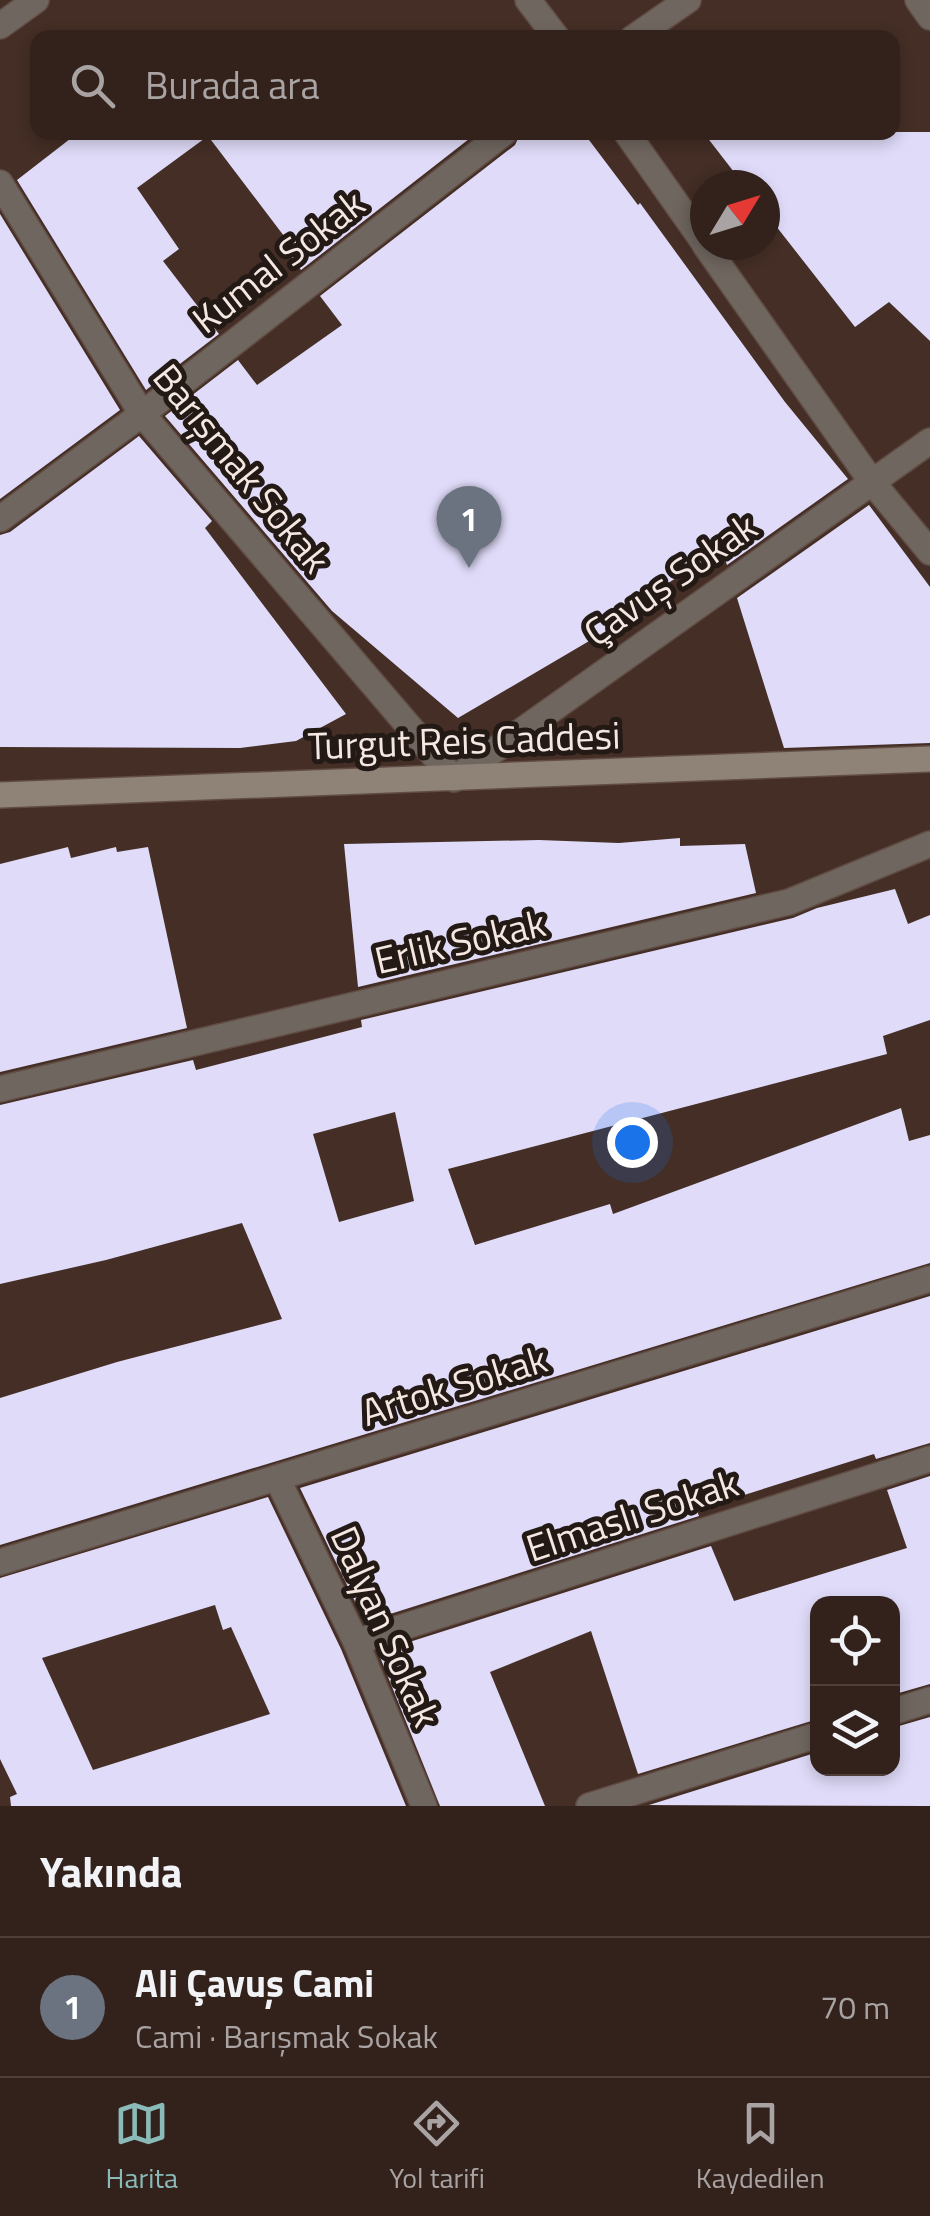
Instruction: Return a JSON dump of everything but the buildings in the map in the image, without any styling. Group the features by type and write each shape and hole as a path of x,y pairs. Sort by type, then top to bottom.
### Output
{"main road":[{"name":"Turgut Reis Caddesi","path":"0,795 930,759"}],"street":[{"path":"0,26 36,0"},
{"path":"528,0 551,30"},
{"path":"645,30 688,0"},
{"path":"918,0 930,17"},
{"name":"Kumal Sokak","path":"0,519 142,414 495,140"},
{"path":"632,140 690,224"},
{"name":"Barışmak Sokak","path":"0,184 142,414 454,778"},
{"path":"716,260 872,482 930,552"},
{"name":"Çavuş Sokak","path":"454,778 930,440"},
{"name":"Erlik Sokak","path":"0,1089 790,902 930,844"},
{"name":"Artok Sokak","path":"0,1562 930,1279"},
{"name":"Elmaslı Sokak","path":"356,1642 930,1460"},
{"name":"Dalyan Sokak","path":"277,1478 356,1642 424,1806"},
{"path":"900,1709 930,1700"},
{"path":"588,1806 810,1737"}],"place":[{"name":"Ali Çavuş Cami","path":"469,568"}]}
